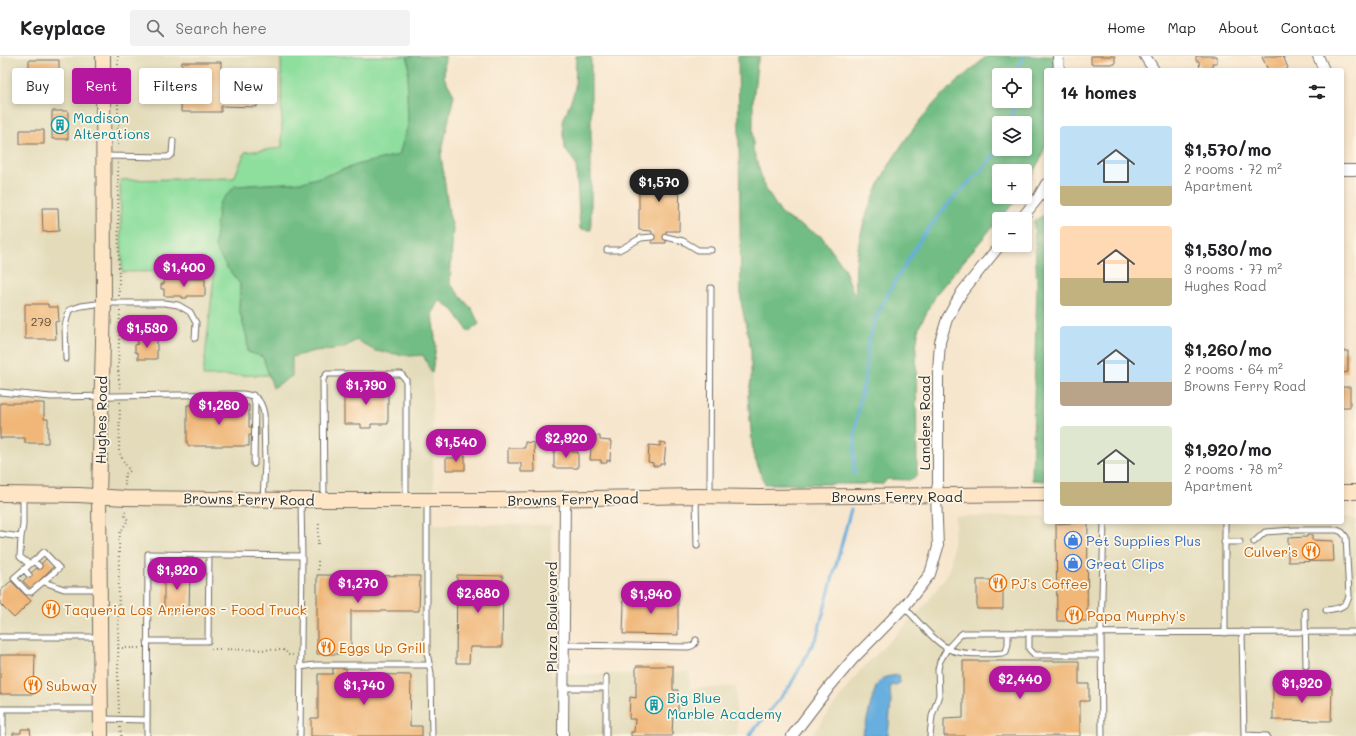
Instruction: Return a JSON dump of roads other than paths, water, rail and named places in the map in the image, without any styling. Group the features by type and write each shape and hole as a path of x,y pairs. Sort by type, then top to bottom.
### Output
{"main road":[{"name":"Hughes Road","path":"101,736 99,496 104,303 103,56"},
{"path":"1344,492 1356,492"},
{"name":"Browns Ferry Road","path":"0,494 263,500 496,500 696,496 1044,494"}],"street":[{"path":"1058,56 1058,68"},
{"path":"1145,56 1153,68"},
{"path":"1318,56 1323,68"},
{"path":"1344,170 1356,170"},
{"path":"1027,212 1044,188"},
{"name":"Landers Road","path":"792,736 853,658 904,607 930,574 938,547 936,495 938,484 938,372 940,342 948,319 962,292 994,252"},
{"name":"Plaza Boulevard","path":"563,736 565,645 565,498"}],"lane":[{"path":"104,156 168,157 172,154 174,141"},
{"path":"607,250 619,250 641,238 652,237"},
{"path":"666,237 683,241 698,250 711,250"},
{"path":"710,496 711,288"},
{"path":"66,359 65,326 69,310 81,306 104,303 165,303 178,305 190,312 196,324 196,338"},
{"path":"324,500 323,379 327,374 401,374 406,380 406,500"},
{"path":"0,392 51,397 169,394 253,395 258,399 264,414 265,464 263,500"},
{"path":"253,395 255,404 254,464"},
{"path":"23,495 23,525 20,557 39,566"},
{"path":"696,496 697,546"},
{"path":"300,736 302,556 301,500"},
{"path":"426,500 427,653 431,673 432,736"},
{"path":"1102,736 1101,633 1104,524"},
{"path":"1225,524 1225,633"},
{"path":"1254,542 1265,532 1301,530 1337,530 1342,532 1346,537 1348,601 1339,608 1326,610"},
{"path":"0,534 21,537"},
{"path":"1224,542 1240,542"},
{"path":"44,582 48,575 59,568 44,552 14,578 27,592 31,592 38,584 44,582 64,589 100,589"},
{"path":"147,736 148,554 302,556"},
{"path":"147,641 208,641 208,555"},
{"path":"24,570 30,575"},
{"path":"904,607 928,632 948,649 964,653 1003,653 1006,652 1008,633"},
{"path":"1305,611 1306,666"},
{"path":"1242,632 1244,736 1268,736"},
{"path":"930,736 932,716 939,695 938,669 940,661 948,649 963,633 1356,632"},
{"path":"1029,633 1029,649 1035,655 1102,655"},
{"path":"0,637 100,637"},
{"path":"565,645 693,646 696,640"},
{"path":"300,667 315,665 430,665"},
{"path":"606,677 606,736"},
{"path":"564,688 606,688"},
{"path":"3,736 1,709 101,714 147,720"}],"water":[{"path":"898,675 899,683 896,685 892,684 890,688 891,701 888,736 861,736 873,696 879,682 885,677"}],"waterway":[{"path":"1018,68 1024,56"},
{"path":"1012,116 1014,108"},
{"path":"854,474 855,433 858,410 865,377 868,345 875,319 893,285 922,237 949,203 993,156"},
{"path":"749,736 790,686 817,636 851,509"}],"place":[{"name":"Madison Alterations","path":"60,125"},
{"name":"Pet Supplies Plus","path":"1073,540"},
{"name":"Culver's","path":"1311,551"},
{"name":"Great Clips","path":"1073,563"},
{"name":"PJ's Coffee","path":"998,583"},
{"name":"Taqueria Los Arrieros - Food Truck","path":"51,609"},
{"name":"Papa Murphy's","path":"1074,615"},
{"name":"Eggs Up Grill","path":"326,647"},
{"name":"Subway","path":"33,685"},
{"name":"Big Blue Marble Academy","path":"654,705"}]}
